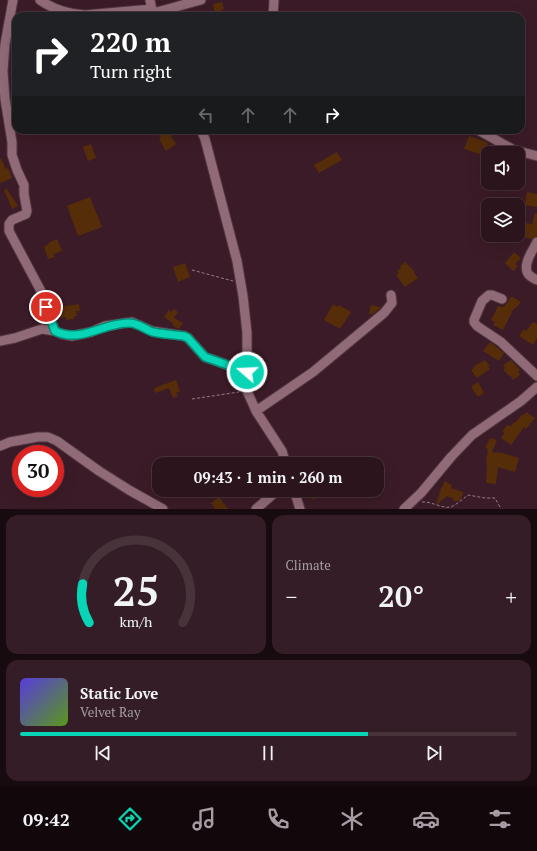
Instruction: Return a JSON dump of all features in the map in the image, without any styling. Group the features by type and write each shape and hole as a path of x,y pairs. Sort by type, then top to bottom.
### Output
{"street":[{"path":"13,0 5,44 3,71 12,142 12,155 24,185 27,211 26,214 12,220 9,224 9,231 42,293 55,331"},
{"path":"40,0 63,12"},
{"path":"118,12 152,9 201,0"},
{"path":"273,12 274,0"},
{"path":"203,134 237,261 241,283 247,333 247,391 256,411 282,451 284,457"},
{"path":"485,134 514,150 537,156"},
{"path":"537,242 527,263 526,269 528,274 537,280"},
{"path":"502,299 492,294 489,295 482,301 474,322 477,326 501,342 537,376"},
{"path":"256,411 313,372 384,313 392,303 391,295"},
{"path":"0,341 15,338 42,329 72,336 91,332 105,326 132,322 152,331 184,336 188,338 205,357 247,372"},
{"path":"408,506 421,493 450,456 472,435 521,401 537,387"},
{"path":"0,446 10,442 38,437 48,437 57,441 98,471 163,509"},
{"path":"256,509 270,497"},
{"path":"296,497 300,509"}],"path":[{"path":"192,270 241,283"},
{"path":"192,399 247,391"},
{"path":"408,506 427,502 445,508 451,507 468,495 495,498 500,509"}],"building":[{"path":"222,2 224,9 220,12 214,12 213,4"},
{"path":"158,134 174,134 171,136 176,144 166,151 159,139 161,138"},
{"path":"469,136 487,142 488,146 481,146 481,155 464,149"},
{"path":"91,144 96,158 88,161 83,147"},
{"path":"337,152 342,160 319,173 314,165"},
{"path":"0,157 6,169 8,168 12,178 0,183"},
{"path":"7,189 18,206 12,209 4,190"},
{"path":"527,192 537,194 537,207 525,205"},
{"path":"90,197 102,227 78,236 67,206"},
{"path":"535,213 537,214 537,236 532,239 525,237 526,223 532,224"},
{"path":"57,239 62,251 53,254 55,257 48,259 44,247 49,244 48,243"},
{"path":"514,252 521,258 515,264 518,266 513,271 505,263"},
{"path":"405,262 415,272 414,273 418,278 405,287 396,275 399,273 397,271 401,268 400,266"},
{"path":"185,263 190,277 178,282 173,267"},
{"path":"511,297 521,302 515,309 514,308 503,330 493,325 495,322 491,320 498,306 504,307"},
{"path":"79,304 80,311 76,311 77,316 74,316 74,319 66,320 66,317 60,318 59,307"},
{"path":"333,304 338,307 339,305 351,312 340,329 324,320"},
{"path":"371,305 381,307 373,314 369,314"},
{"path":"174,309 178,312 174,318 183,323 179,329 172,325 173,323 164,317 169,310 171,312"},
{"path":"533,322 537,324 537,338 533,345 519,336 524,329 526,331"},
{"path":"490,342 504,353 499,361 483,351"},
{"path":"485,360 490,366 488,367 490,369 477,378 471,370 475,367 474,366"},
{"path":"511,360 520,370 518,371 520,375 513,380 503,369 505,368 503,365"},
{"path":"176,380 180,391 176,393 178,396 173,398 169,388 155,393 154,388"},
{"path":"478,382 484,393 478,397 471,387"},
{"path":"526,412 535,418 526,429 524,427 511,445 501,438 504,434 503,430 507,425 511,426 514,422 515,423"},
{"path":"490,438 497,440 492,452 519,458 515,472 498,467 496,484 486,483 488,449 485,448"},
{"path":"445,481 452,485 451,488 463,492 462,497 459,501 453,501 454,499 447,496 436,505 441,488"},
{"path":"219,497 228,509 215,509 211,503"},
{"path":"312,497 319,497 313,500"}],"route":[{"path":"46,307 55,331 62,334 72,336 91,332 105,326 132,322 152,331 184,336 188,338 205,357 247,372"}]}
